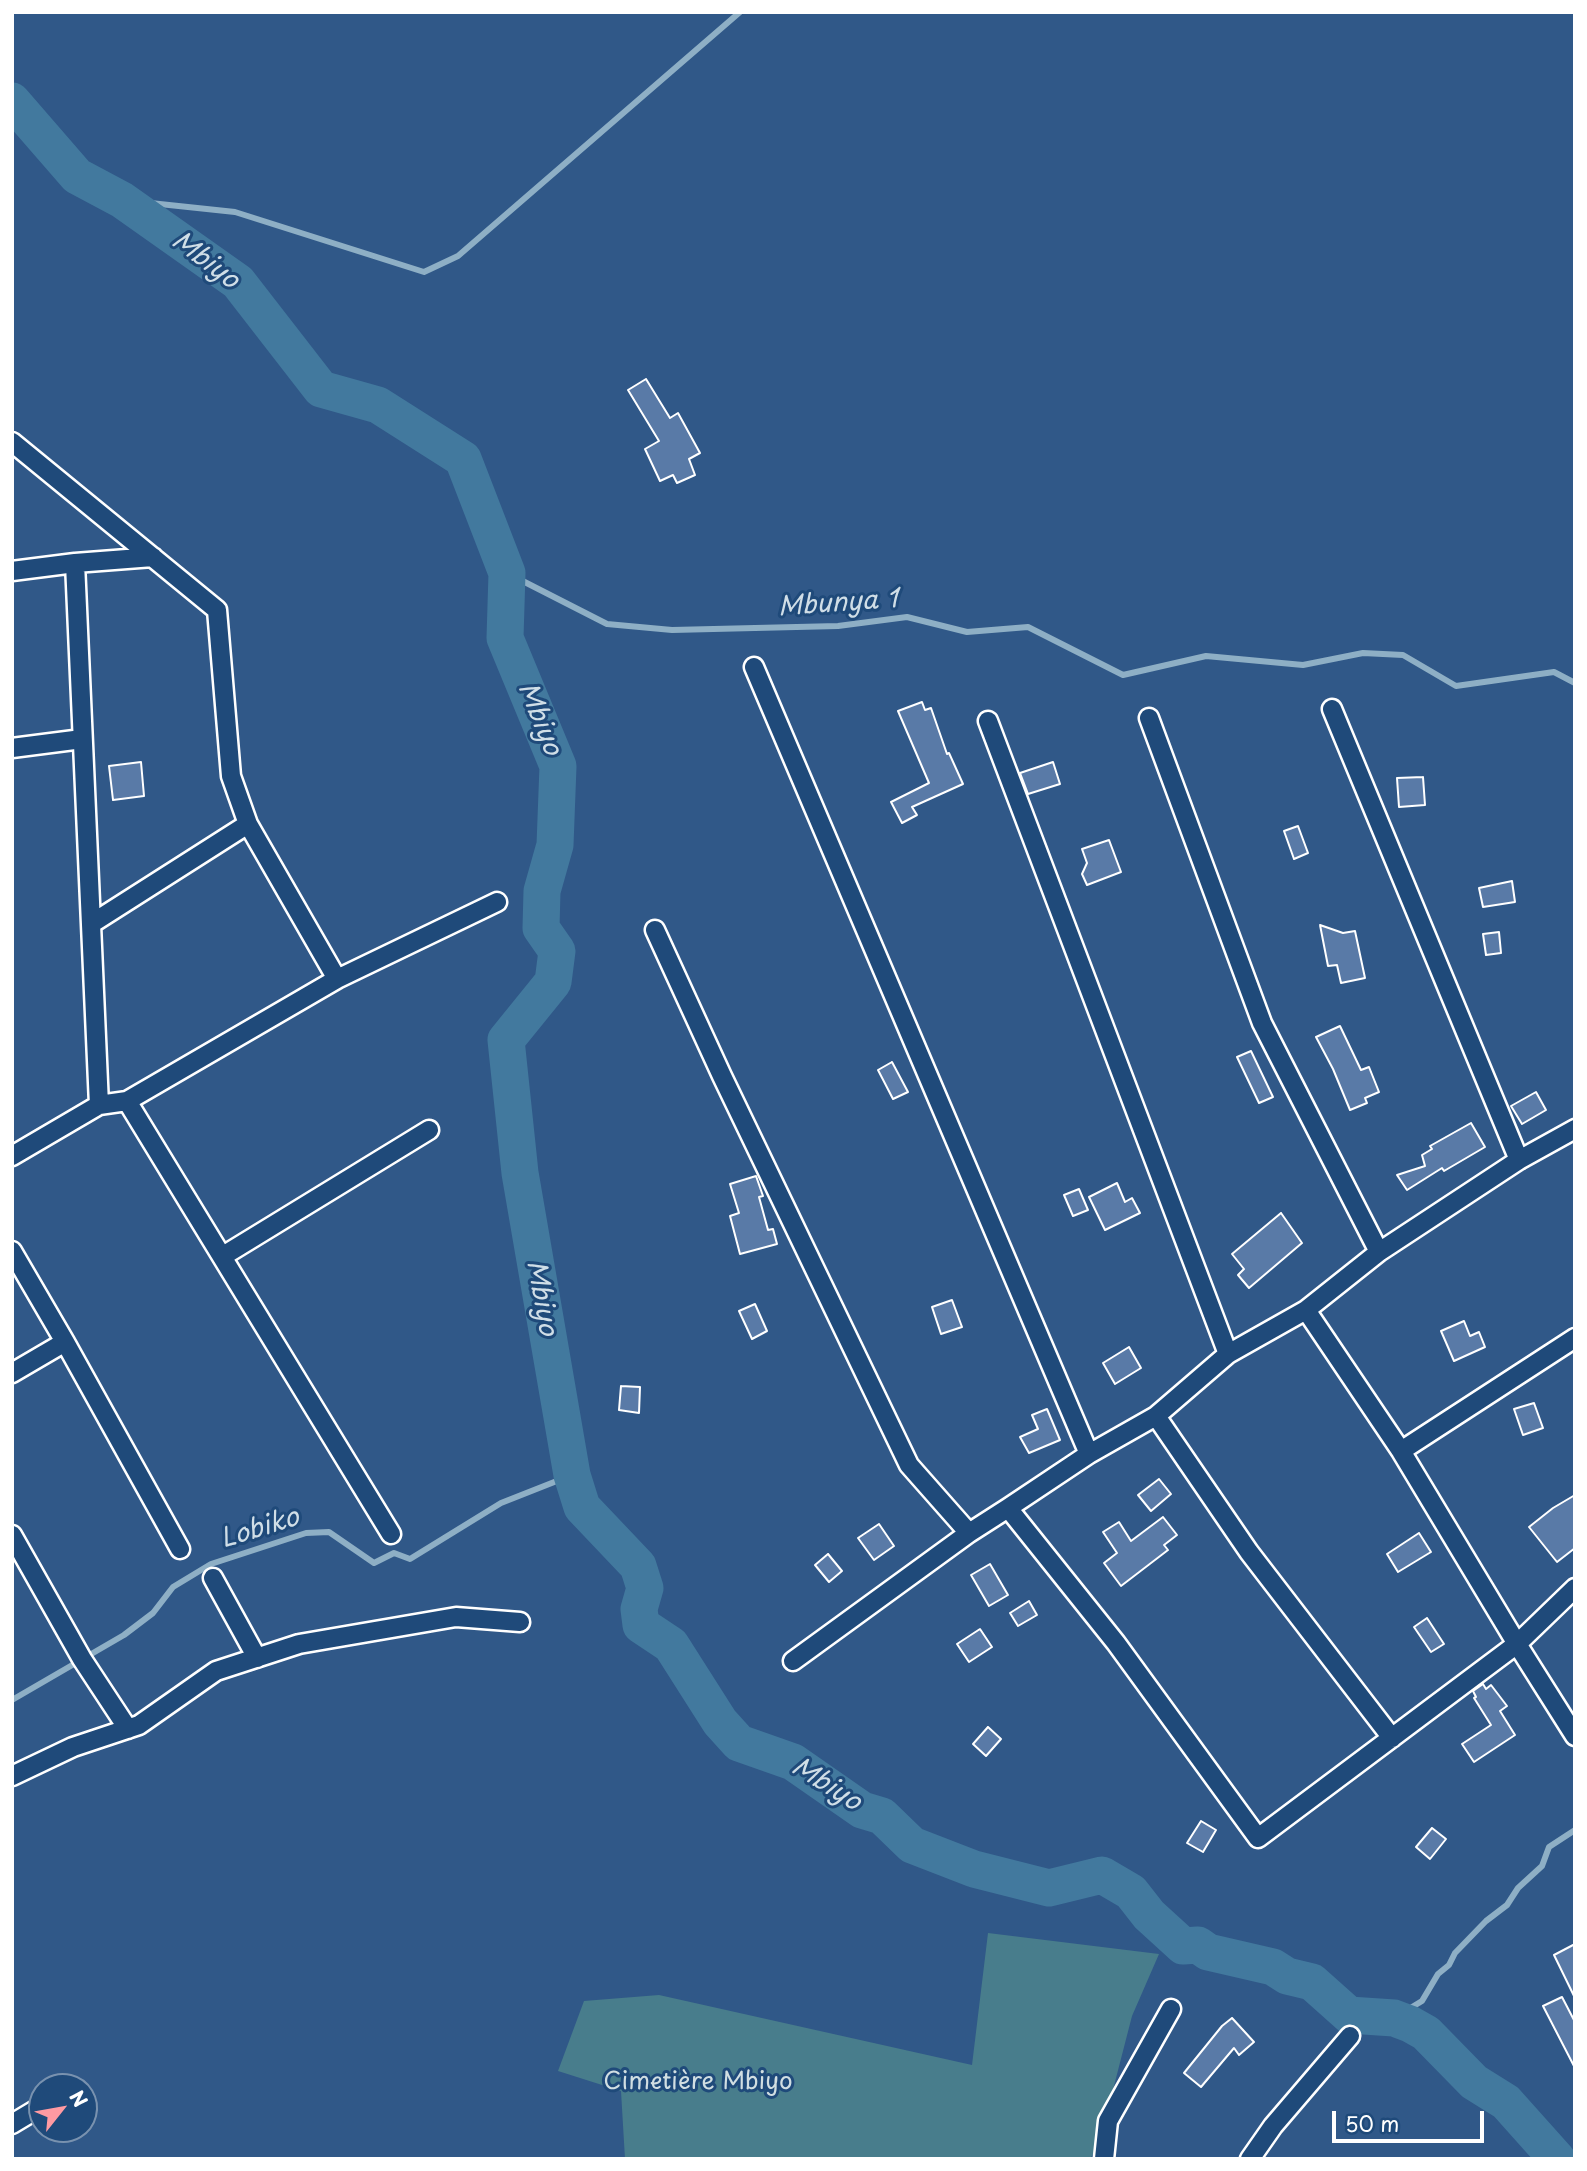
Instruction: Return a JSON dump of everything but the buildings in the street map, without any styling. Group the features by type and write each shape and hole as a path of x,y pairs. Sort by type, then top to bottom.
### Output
{"street":[{"path":"12,442 218,610 232,776 248,824 337,979"},
{"path":"12,571 153,557"},
{"path":"75,563 99,1105"},
{"path":"754,667 1089,1454"},
{"path":"1332,709 1519,1160"},
{"path":"1149,718 1262,1023 1379,1252"},
{"path":"988,721 1228,1354"},
{"path":"12,748 82,739"},
{"path":"91,924 248,824"},
{"path":"12,1156 99,1105 127,1101 337,979 497,902"},
{"path":"655,930 909,1465 968,1533"},
{"path":"127,1101 391,1534"},
{"path":"793,1661 968,1533 1089,1454 1156,1416 1228,1354 1306,1310 1379,1252 1519,1160 1575,1129"},
{"path":"223,1256 429,1130"},
{"path":"12,1251 180,1549"},
{"path":"1306,1310 1401,1451 1575,1736"},
{"path":"1401,1451 1575,1338"},
{"path":"12,1373 65,1342"},
{"path":"1156,1416 1249,1552 1392,1738"},
{"path":"1008,1508 1116,1643 1258,1838 1517,1644 1575,1588"},
{"path":"12,1535 82,1659 128,1729"},
{"path":"213,1578 257,1658"},
{"path":"12,1776 73,1747 139,1725 216,1671 299,1644 456,1617 520,1622"},
{"path":"1104,2159 1108,2121 1171,2009"},
{"path":"1250,2159 1273,2126 1350,2036"},
{"path":"12,2124 28,2114"}],"green space":[{"name":"Cimetière Mbiyo","path":"988,1933 1159,1954 1132,2016 1099,2144 1090,2159 625,2159 621,2091 558,2071 584,2001 659,1995 972,2065"}],"waterway":[{"path":"122,200 235,212 424,272 458,256 740,12"},
{"name":"Mbiyo","path":"12,101 77,176 122,200 238,282 321,389 378,405 463,459 507,573 505,638 558,766 555,845 542,891 541,928 557,951 553,982 506,1040 520,1173 572,1475 582,1507 638,1566 645,1588 639,1609 641,1625 671,1645 720,1722 739,1743 793,1762 862,1810 882,1816 912,1845 974,1869 1049,1888 1102,1875 1131,1892 1149,1915 1183,1946 1198,1945 1208,1952 1273,1967 1287,1976 1312,1982 1349,2015 1394,2018 1410,2024 1426,2033 1474,2082 1506,2102 1557,2159"},
{"name":"Mbunya 1","path":"507,573 607,624 672,630 838,626 907,617 967,632 1028,627 1123,675 1206,656 1303,665 1363,653 1403,655 1456,686 1554,672 1575,683"},
{"name":"Lobiko","path":"12,1700 124,1635 153,1613 173,1587 211,1564 306,1533 329,1532 374,1563 394,1553 410,1559 501,1503 572,1475"},
{"path":"1394,2018 1422,2001 1438,1974 1449,1965 1455,1953 1486,1921 1507,1905 1518,1888 1542,1866 1549,1847 1575,1830"}]}
